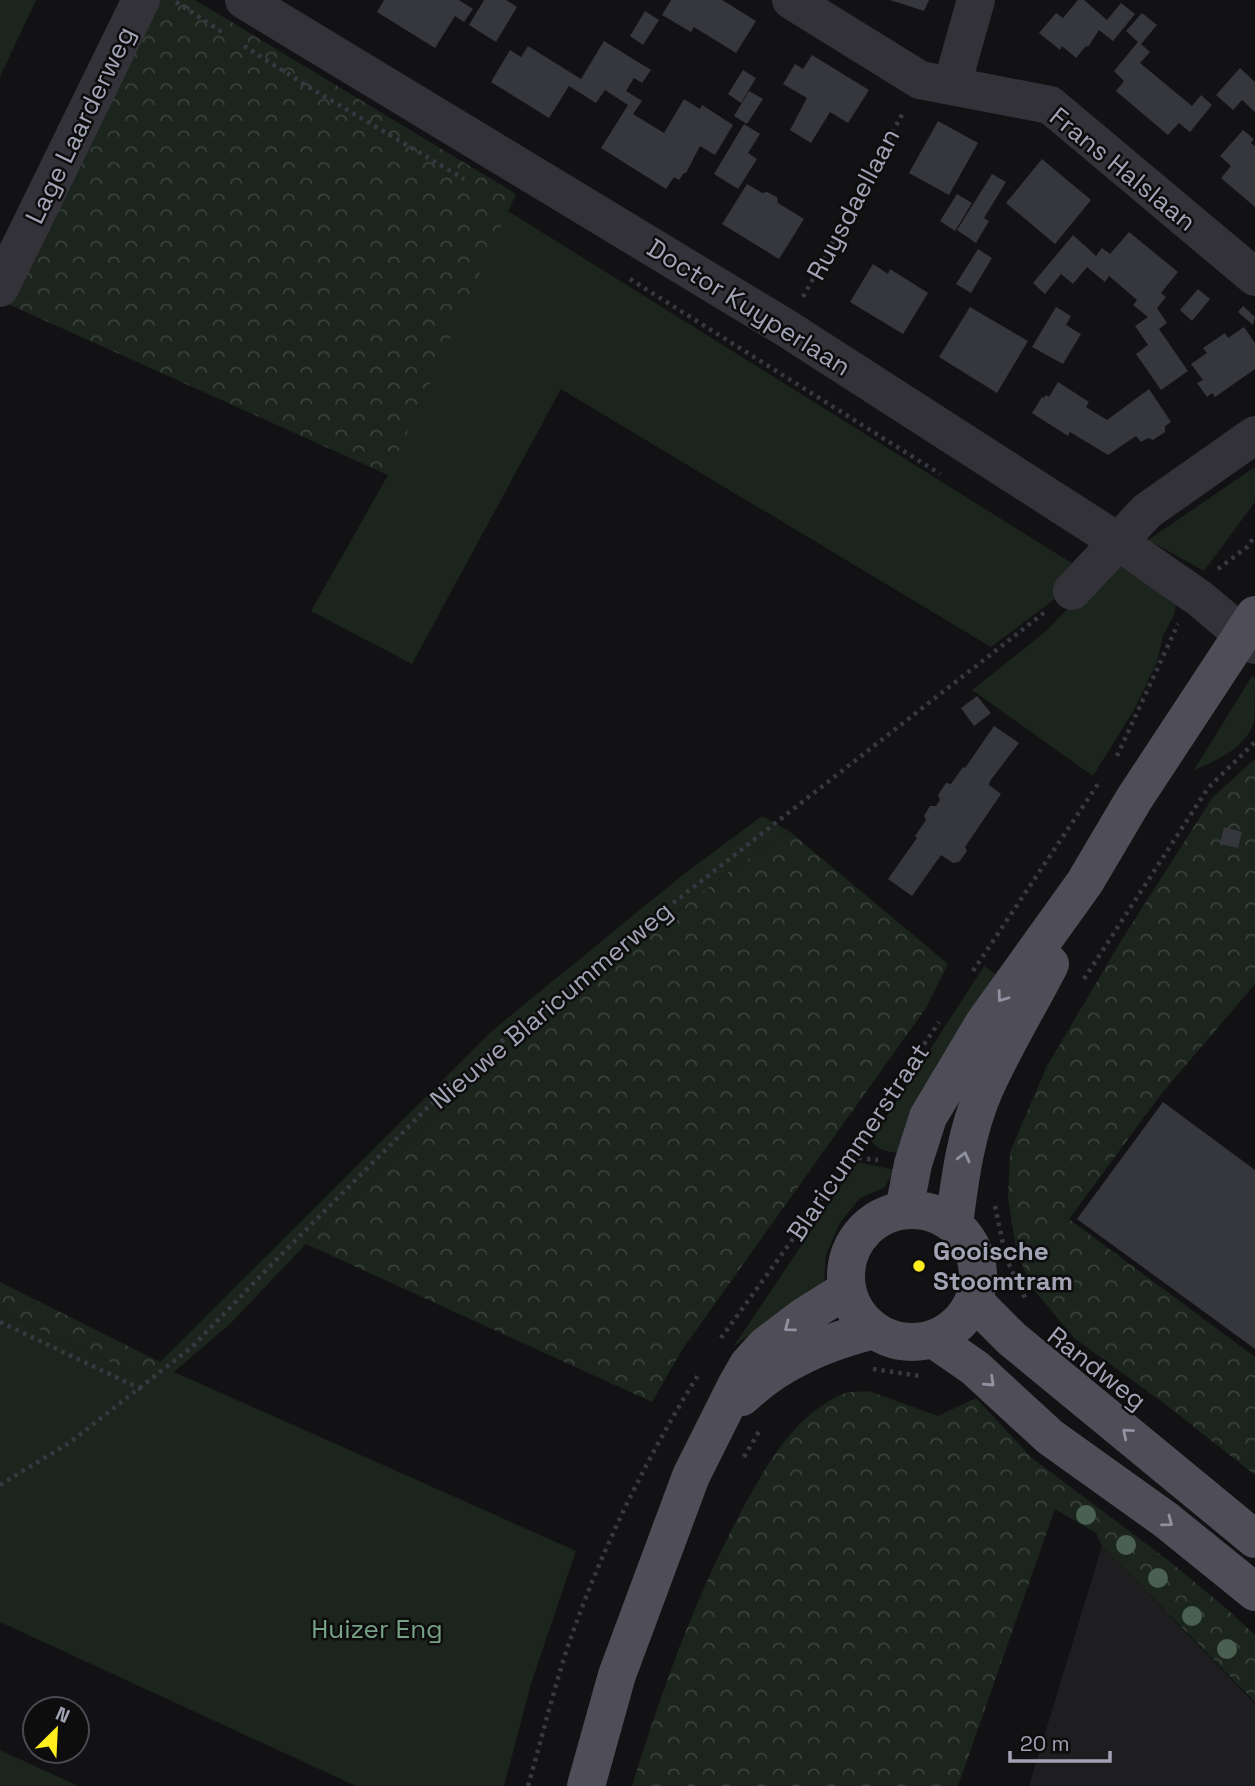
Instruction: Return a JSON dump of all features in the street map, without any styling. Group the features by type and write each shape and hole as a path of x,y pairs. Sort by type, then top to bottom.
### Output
{"main road":[{"name":"Blaricummerstraat","path":"904,1210 913,1164 928,1117 984,1023 1085,882 1134,799 1250,631"},
{"name":"Blaricummerstraat","path":"954,1224 961,1171 985,1090 1062,943 1085,882"},
{"path":"936,1341 963,1319 974,1301 979,1273 972,1246 954,1224 930,1212 904,1210 883,1216 866,1229 853,1247 847,1268 846,1290 855,1313 874,1330 894,1339 910,1342 936,1341 975,1368 1050,1437 1166,1520 1255,1592"},
{"path":"586,1786 617,1675 691,1476 722,1415 748,1366 765,1346 803,1317 846,1290"},
{"name":"Randweg","path":"974,1301 1024,1329 1255,1539"},
{"path":"722,1415 763,1377 824,1344 874,1330"}],"street":[{"name":"Lage Laarderweg","path":"0,288 141,0"},
{"name":"Doctor Kuyperlaan","path":"244,0 786,328 1117,541 1188,612 1250,631"},
{"name":"Frans Halslaan","path":"791,0 936,82 1050,105 1255,277"},
{"path":"936,82 976,0"},
{"path":"1072,591 1147,511 1255,435"}],"path":[{"path":"173,0 231,37"},
{"path":"243,45 467,180"},
{"name":"Ruysdaellaan","path":"786,328 936,82"},
{"path":"623,275 943,475"},
{"path":"1116,756 1188,612 1219,567 1247,547 1255,536"},
{"name":"Nieuwe Blaricummerweg","path":"0,1485 69,1443 192,1347 460,1075 663,911 1072,591"},
{"path":"1168,620 1188,612"},
{"path":"1079,988 1208,789 1255,742"},
{"path":"972,974 1101,779"},
{"name":"Blaricummerstraat","path":"718,1342 850,1157 941,1019"},
{"path":"850,1157 913,1164"},
{"name":"Randweg","path":"961,1171 990,1184 1024,1329"},
{"path":"0,1322 141,1389"},
{"path":"528,1786 566,1652 617,1521 676,1410 704,1364"},
{"path":"870,1368 921,1376"},
{"path":"742,1460 764,1424"}],"shaded area":[{"path":"1102,1546 1255,1704 1255,1786 1029,1786"}],"green space":[{"path":"0,0 36,0 0,77"},
{"path":"155,0 195,0 516,194 388,475 8,304"},
{"path":"152,6 508,211 1083,570 1068,589 991,647 561,389 412,664 311,611 388,475"},
{"path":"1255,467 1255,502 1204,571 1148,540"},
{"path":"1113,562 1176,603 1174,615 1163,636 1157,662 1134,710 1093,776 972,690 1045,632"},
{"path":"1252,676 1255,678 1255,713 1250,732 1237,747 1194,770"},
{"path":"1255,759 1255,984 1162,1093 1069,1219 1255,1357 1255,1475 1165,1404 1074,1338 1030,1285 1016,1248 1008,1198 1010,1152 1047,1066 1121,941 1213,797"},
{"name":"Huizer Eng","path":"762,816 789,831 727,873 561,1002 467,1082 231,1323 174,1372 576,1551 531,1684 504,1786 356,1786 0,1622 0,1311 141,1377 160,1362 493,1030 680,877"},
{"path":"789,831 948,964 926,1008 682,1350 652,1402 306,1244 467,1082 561,1002 727,873"},
{"path":"984,966 998,976 902,1153 877,1147 871,1141"},
{"path":"857,1162 895,1170 884,1188 860,1198 840,1223 826,1255 824,1286 803,1296 734,1346"},
{"path":"0,1282 160,1362 141,1377 0,1311"},
{"path":"869,1391 938,1416 976,1398 1032,1458 1169,1561 1255,1635 1255,1702 1102,1546 1096,1533 1055,1509 958,1786 632,1786 655,1715 695,1610 726,1542 761,1476 782,1445 807,1417 845,1393"},
{"path":"0,1750 21,1760 21,1765 32,1765 78,1786 0,1786"}],"building":[{"path":"384,0 459,0 473,9 464,22 455,16 435,48 377,12"},
{"path":"484,0 506,0 517,7 496,42 469,25"},
{"path":"671,0 722,0 756,21 736,53 694,27 691,32 662,15"},
{"path":"890,0 929,0 924,11"},
{"path":"1078,0 1084,0 1107,20 1121,3 1135,14 1113,41 1099,30 1088,47 1076,58 1062,46 1060,50 1039,33 1056,13 1063,18"},
{"path":"645,11 659,20 643,45 630,36"},
{"path":"1142,13 1157,25 1141,44 1150,52 1140,63 1192,106 1201,95 1212,105 1190,132 1179,123 1168,135 1116,91 1124,81 1114,71 1138,42 1126,31"},
{"path":"604,41 651,70 642,83 634,78 626,91 642,101 633,114 664,133 684,99 700,109 702,105 733,125 715,155 700,146 686,173 679,180 674,177 666,189 601,148 628,105 605,90 596,103 569,86 549,118 491,82 510,50 521,57 528,46 581,79"},
{"path":"812,55 869,90 848,123 830,112 811,143 790,130 807,98 783,84 795,64 803,69"},
{"path":"1240,68 1255,82 1255,112 1242,100 1233,110 1216,95"},
{"path":"743,70 756,78 741,103 728,94"},
{"path":"749,91 763,99 747,124 734,116"},
{"path":"938,121 978,143 949,195 909,173"},
{"path":"744,124 760,134 748,153 757,159 738,189 714,174"},
{"path":"1243,130 1254,139 1251,143 1255,146 1255,207 1221,178 1231,166 1220,156"},
{"path":"1042,159 1091,200 1055,244 1006,203"},
{"path":"992,174 1006,182 984,218 989,221 976,243 957,230"},
{"path":"747,184 762,193 767,192 777,197 778,203 804,219 779,259 722,224"},
{"path":"957,194 972,203 955,231 940,221"},
{"path":"1129,232 1178,272 1161,293 1166,297 1157,308 1167,323 1159,329 1188,371 1161,390 1136,354 1148,345 1135,326 1148,317 1133,305 1137,300 1109,276 1105,282 1087,267 1073,284 1061,274 1045,294 1033,283 1073,235 1096,256 1102,248 1110,254"},
{"path":"978,249 992,258 971,293 956,284"},
{"path":"873,264 888,274 890,269 928,293 903,334 850,302"},
{"path":"1198,289 1210,299 1192,321 1180,310"},
{"path":"1243,306 1255,317 1253,325 1238,312"},
{"path":"970,307 1028,341 997,393 939,357"},
{"path":"1056,307 1071,316 1066,325 1081,334 1063,364 1032,347"},
{"path":"1244,327 1255,343 1255,369 1215,397 1212,393 1207,397 1197,383 1203,380 1191,364 1207,353 1203,348 1225,333 1228,338"},
{"path":"1058,382 1089,402 1086,407 1107,420 1149,389 1171,422 1165,426 1165,432 1153,440 1148,438 1141,442 1136,436 1108,455 1070,432 1068,436 1032,413 1042,397 1049,397"},
{"path":"977,696 991,713 974,726 961,708"},
{"path":"994,726 1019,743 990,781 989,785 1001,794 965,847 967,851 959,862 953,863 941,855 912,896 888,879 917,838 915,836 926,820 924,816 930,806 936,806 940,800 938,795 946,783 951,784 963,767 965,768"},
{"path":"1224,827 1242,832 1238,848 1220,844"},
{"path":"1163,1102 1255,1170 1255,1349 1077,1219"}],"place":[{"name":"Gooische Stoomtram","path":"919,1266"}]}
